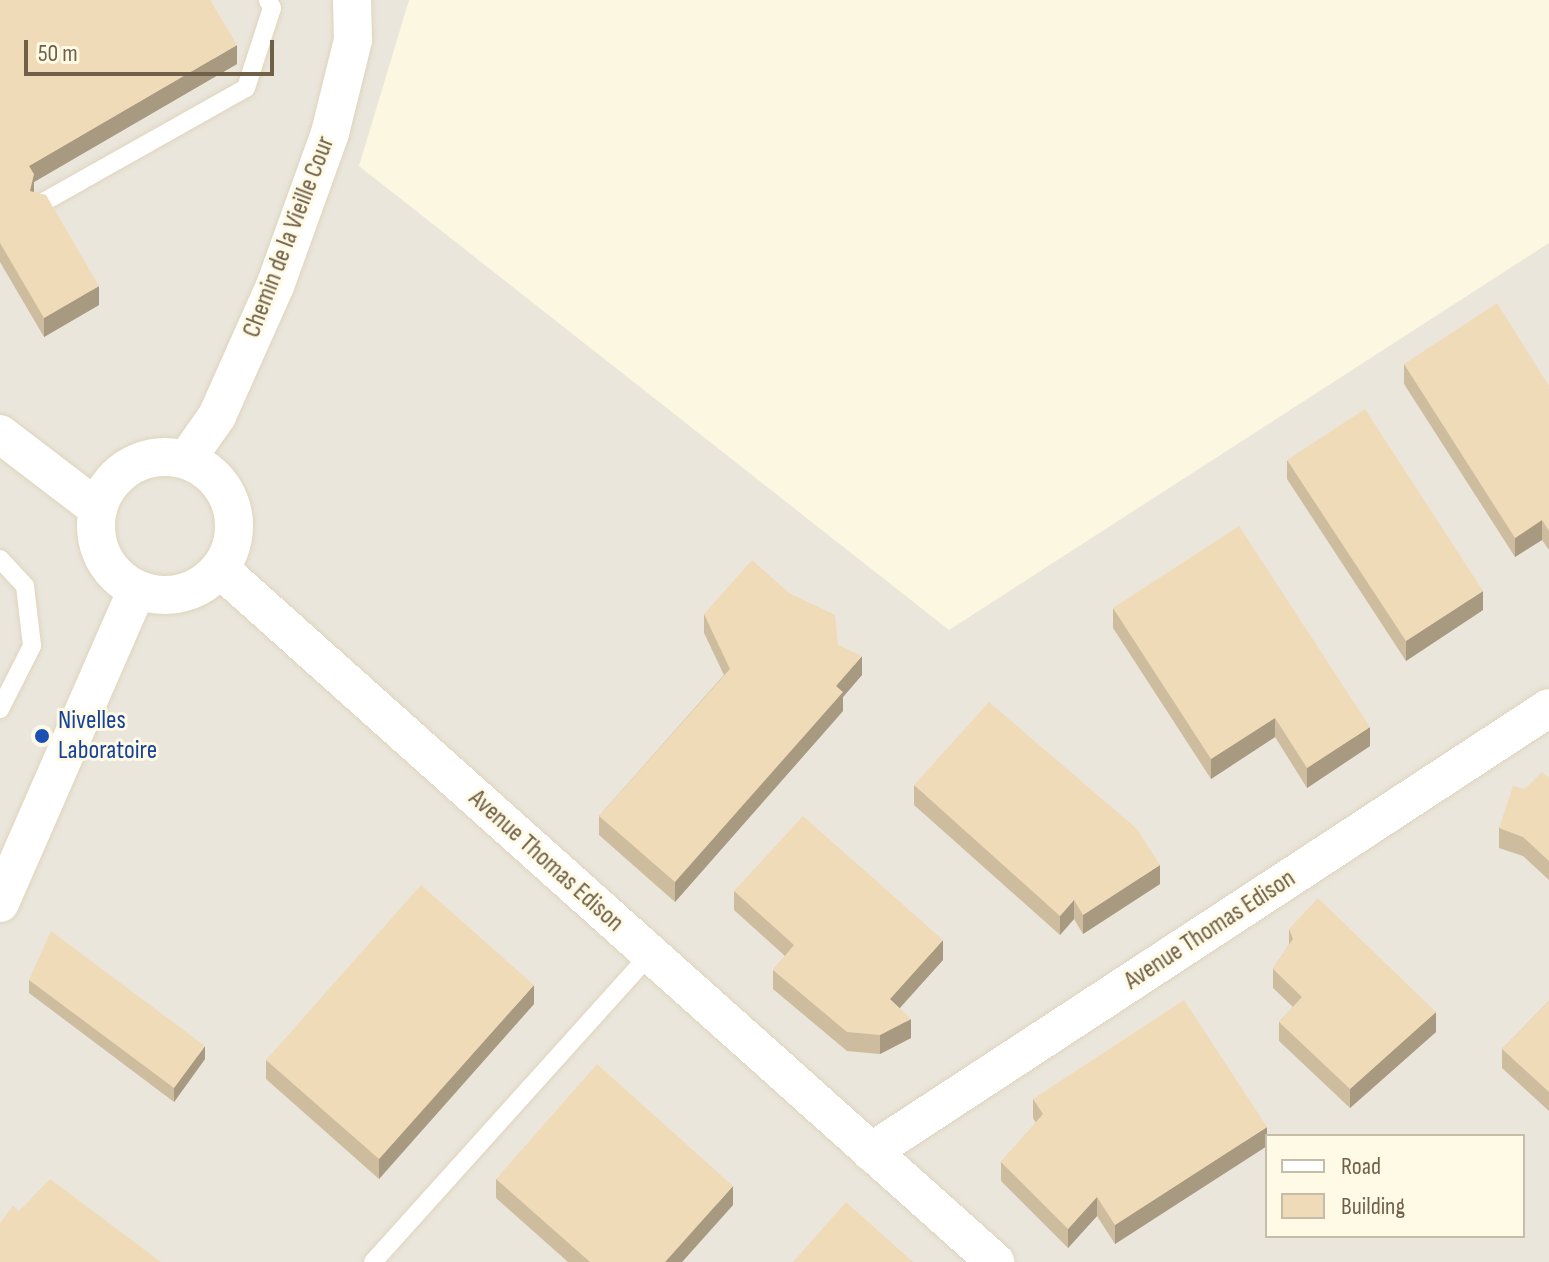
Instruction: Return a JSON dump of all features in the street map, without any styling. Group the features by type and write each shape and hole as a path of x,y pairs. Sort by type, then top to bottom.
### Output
{"street":[{"name":"Chemin de la Vieille Cour","path":"186,460 217,416 262,315 325,147 353,40 352,0"},
{"path":"0,434 98,509"},
{"path":"162,457 186,460 222,487 232,508 234,533 220,569 185,593 161,596 137,590 117,576 103,556 96,533 98,509 118,475 139,462 162,457"},
{"name":"Avenue Thomas Edison","path":"220,569 995,1262"},
{"path":"0,903 137,590"},
{"name":"Avenue Thomas Edison","path":"871,1152 1549,708"}],"lane":[{"path":"40,204 246,88 272,8 268,0"},
{"path":"0,559 25,586 32,646 0,709"},
{"path":"373,1262 640,965"}],"shaded area":[{"path":"0,0 409,0 359,166 949,630 1549,243 1549,1262 0,1262"}],"building":[{"path":"0,0 210,0 237,45 29,166 34,174 30,191 46,195 99,286 44,318 0,243"},
{"path":"1497,303 1549,386 1549,531 1542,520 1515,538 1404,364"},
{"path":"1365,409 1483,591 1406,641 1287,460"},
{"path":"1239,526 1370,727 1307,768 1275,718 1211,759 1113,608"},
{"path":"752,560 789,593 835,615 838,645 862,656 836,686 843,692 675,882 599,816 730,669 704,614"},
{"path":"989,702 1137,829 1160,865 1083,915 1074,900 1060,916 914,785"},
{"path":"1542,772 1549,778 1549,861 1523,837 1499,828 1513,786 1525,789"},
{"path":"803,816 943,940 890,999 911,1019 880,1035 847,1032 773,970 794,945 734,891"},
{"path":"421,885 534,985 379,1159 266,1060"},
{"path":"1318,898 1436,1012 1350,1089 1279,1022 1302,997 1273,969 1293,939 1289,929"},
{"path":"51,931 205,1046 174,1088 29,980"},
{"path":"1184,1000 1267,1127 1115,1225 1097,1197 1068,1229 1001,1162 1043,1114 1033,1099"},
{"path":"1549,1001 1549,1092 1502,1049"},
{"path":"597,1064 733,1186 665,1262 590,1262 496,1179"},
{"path":"50,1179 161,1262 0,1262 0,1223 13,1206 19,1211"},
{"path":"846,1202 913,1262 793,1262"}],"place":[{"name":"Nivelles Laboratoire","path":"42,736"}]}
